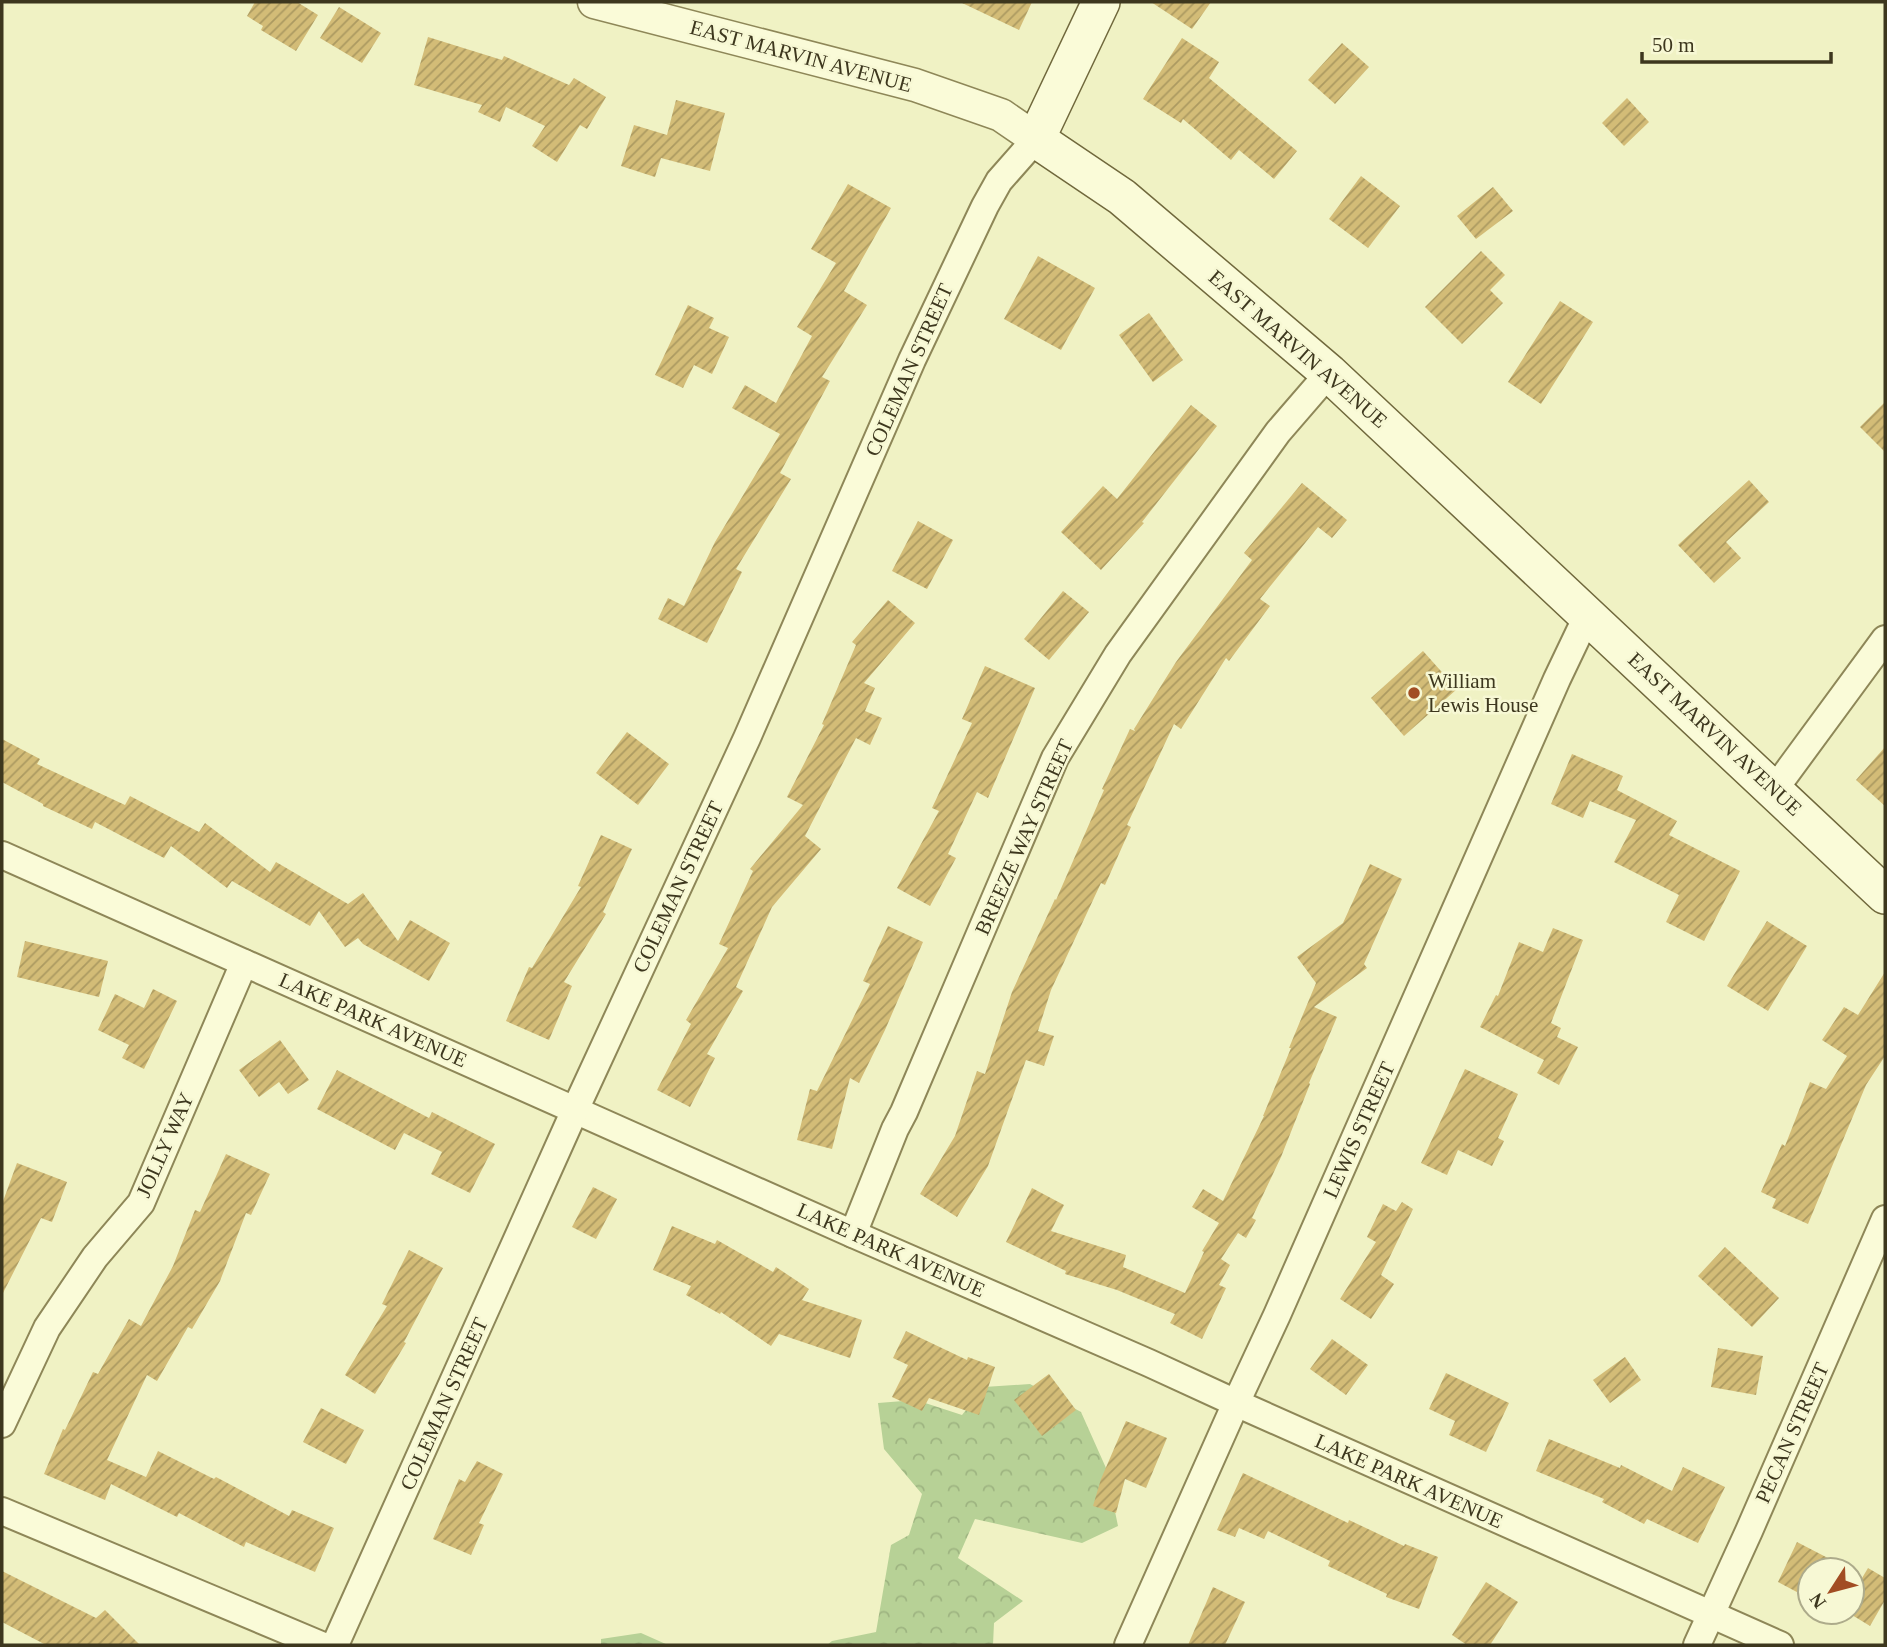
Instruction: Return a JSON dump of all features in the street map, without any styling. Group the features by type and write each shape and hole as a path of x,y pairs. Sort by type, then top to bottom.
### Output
{"main road":[{"path":"1037,139 1101,2"},
{"name":"EAST MARVIN AVENUE","path":"1037,139 1122,198 1329,373 1885,895"}],"street":[{"name":"EAST MARVIN AVENUE","path":"594,2 915,85 1001,116 1037,139"},
{"name":"COLEMAN STREET","path":"335,1645 575,1110 747,738 912,360 999,181 1037,139"},
{"name":"BREEZE WAY STREET","path":"853,1234 895,1129 1055,758 1118,654 1278,432 1329,373"},
{"name":"LEWIS STREET","path":"1128,1645 1588,614"},
{"path":"1774,790 1885,639"},
{"name":"LAKE PARK AVENUE","path":"2,855 1780,1645"},
{"name":"JOLLY WAY","path":"2,1424 47,1328 95,1257 141,1203 244,963"},
{"name":"PECAN STREET","path":"1697,1645 1885,1219"},
{"path":"2,1511 321,1645"}],"green space":[{"path":"1030,1384 1081,1412 1106,1468 1118,1526 1082,1543 975,1519 958,1558 1023,1601 994,1623 993,1645 827,1645 832,1641 876,1632 891,1545 909,1535 922,1494 884,1449 878,1403 916,1400 962,1415 984,1387"},
{"path":"641,1633 668,1645 601,1645 601,1639"}],"building":[{"path":"255,2 297,2 318,15 296,51 261,30 263,26 247,16"},
{"path":"960,2 1032,2 1019,30"},
{"path":"1151,2 1211,2 1192,29"},
{"path":"339,7 381,33 362,63 320,38"},
{"path":"428,37 502,60 504,56 569,85 574,78 606,97 587,129 580,125 557,162 532,146 545,126 506,107 500,122 478,112 482,105 414,85"},
{"path":"1182,38 1219,62 1209,78 1297,151 1274,179 1239,150 1231,160 1183,119 1181,123 1143,99"},
{"path":"1342,43 1369,67 1335,104 1308,80"},
{"path":"1627,98 1649,122 1624,146 1602,123"},
{"path":"676,100 725,113 710,171 661,158 655,177 621,166 634,125 667,135"},
{"path":"1361,176 1400,206 1368,248 1329,219"},
{"path":"848,184 891,208 844,291 867,305 822,377 830,381 780,473 791,479 736,569 742,572 707,643 658,619 668,598 684,606 715,542 780,434 732,408 745,385 776,403 812,336 797,327 836,263 811,249"},
{"path":"1493,187 1513,211 1476,239 1457,216"},
{"path":"1481,251 1505,275 1490,290 1503,303 1462,344 1425,307"},
{"path":"1038,256 1095,288 1061,350 1004,319"},
{"path":"1560,301 1593,322 1541,404 1508,382"},
{"path":"688,305 714,318 709,328 729,337 712,374 694,365 683,388 655,375"},
{"path":"1149,313 1183,360 1153,382 1119,335"},
{"path":"1885,402 1885,452 1860,427"},
{"path":"1191,405 1217,426 1142,522 1144,523 1101,570 1061,532 1103,486 1117,499"},
{"path":"1749,480 1769,502 1726,542 1741,558 1714,583 1678,545"},
{"path":"1302,483 1347,520 1332,538 1318,527 1260,599 1270,606 1229,661 1226,658 1181,729 1174,724 1127,825 1131,827 1105,885 1101,883 1051,990 1038,1031 1054,1036 1044,1066 1026,1060 988,1166 957,1217 920,1194 955,1136 977,1071 985,1074 1012,992 1056,900 1130,729 1135,731 1176,662 1252,560 1244,553"},
{"path":"918,521 953,540 927,589 892,571"},
{"path":"1063,591 1089,612 1049,660 1024,639"},
{"path":"888,600 915,623 864,683 875,688 865,711 882,718 870,745 856,738 805,836 821,849 772,907 736,987 743,991 707,1054 715,1058 690,1107 657,1090 691,1024 686,1020 728,948 719,944 753,871 750,869 803,805 787,797 824,725 822,724 856,645 852,642"},
{"name":"William Lewis House","path":"1423,651 1457,689 1404,736 1371,698"},
{"path":"985,666 1035,688 988,798 977,792 948,854 956,858 930,906 897,888 939,811 932,808 972,723 962,719"},
{"path":"627,732 669,764 638,805 596,773"},
{"path":"2,739 40,759 37,764 125,805 130,796 199,832 205,823 270,872 276,862 348,904 363,893 398,941 410,920 450,943 429,981 363,944 358,938 345,947 319,911 310,926 232,881 227,888 171,846 164,858 95,822 92,829 43,806 2,782"},
{"path":"1885,747 1885,806 1856,780"},
{"path":"1572,754 1623,776 1617,790 1677,821 1669,835 1740,871 1704,941 1666,922 1679,895 1614,862 1636,820 1590,801 1583,818 1551,804"},
{"path":"601,835 632,849 603,912 606,914 564,982 572,986 549,1040 506,1021 529,967 532,968 581,887 578,886"},
{"path":"1370,864 1402,879 1364,964 1367,968 1314,1007 1337,1017 1281,1157 1252,1218 1256,1220 1246,1238 1238,1233 1221,1259 1230,1265 1219,1285 1226,1288 1202,1339 1170,1323 1175,1314 1117,1290 1065,1274 1066,1271 1006,1242 1032,1188 1064,1205 1051,1231 1126,1255 1123,1267 1185,1293 1204,1252 1202,1251 1219,1223 1192,1207 1203,1189 1223,1201 1264,1116 1316,983 1297,957 1343,923"},
{"path":"1767,921 1807,946 1768,1011 1727,986"},
{"path":"888,926 923,942 859,1083 850,1078 832,1149 797,1140 810,1089 817,1091 870,984 863,981"},
{"path":"1553,928 1583,940 1551,1023 1561,1028 1557,1037 1578,1047 1559,1085 1537,1073 1544,1060 1480,1027 1496,995 1498,996 1519,942 1543,952"},
{"path":"25,941 108,961 99,997 17,977"},
{"path":"1885,972 1885,1056 1866,1085 1808,1224 1772,1208 1776,1199 1761,1192 1782,1144 1785,1146 1810,1082 1826,1089 1847,1056 1822,1040 1844,1007 1858,1015"},
{"path":"153,989 177,1001 144,1069 122,1058 129,1045 98,1030 115,994 144,1008"},
{"path":"280,1040 309,1080 288,1094 279,1082 259,1097 239,1070"},
{"path":"1465,1069 1518,1094 1498,1138 1504,1141 1492,1166 1458,1150 1447,1175 1421,1163"},
{"path":"337,1070 429,1118 432,1112 495,1144 470,1193 431,1174 442,1152 404,1133 395,1150 317,1109"},
{"path":"226,1154 270,1174 251,1215 246,1213 220,1281 192,1329 188,1327 157,1381 147,1375 107,1460 146,1477 158,1451 214,1479 216,1477 289,1516 292,1510 334,1528 315,1572 246,1542 244,1547 179,1513 177,1517 111,1484 105,1500 44,1474 63,1429 65,1430 93,1372 98,1374 129,1319 141,1326 173,1266 195,1210 200,1212"},
{"path":"17,1163 67,1182 52,1222 41,1218 2,1295 2,1204"},
{"path":"593,1187 617,1199 596,1239 572,1227"},
{"path":"1402,1202 1413,1209 1381,1275 1394,1284 1371,1319 1340,1299 1376,1242 1367,1237 1383,1204 1396,1211"},
{"path":"672,1226 715,1244 717,1240 773,1272 776,1267 809,1289 802,1300 862,1320 850,1358 779,1334 771,1346 721,1312 720,1314 686,1295 691,1286 653,1270"},
{"path":"1725,1247 1779,1298 1752,1327 1698,1276"},
{"path":"409,1250 443,1268 404,1342 406,1343 375,1394 345,1375 387,1306 382,1304"},
{"path":"906,1331 967,1360 968,1357 995,1367 979,1415 929,1398 922,1411 892,1397 908,1365 893,1358"},
{"path":"1332,1339 1368,1365 1346,1395 1310,1369"},
{"path":"1718,1348 1763,1356 1756,1395 1711,1387"},
{"path":"1625,1357 1641,1380 1610,1403 1593,1380"},
{"path":"1446,1373 1509,1403 1486,1452 1449,1435 1455,1421 1429,1409"},
{"path":"1049,1374 1076,1410 1042,1436 1014,1400"},
{"path":"321,1408 364,1430 346,1464 303,1442"},
{"path":"1126,1421 1167,1438 1146,1488 1125,1479 1116,1513 1093,1506 1101,1479"},
{"path":"1549,1439 1620,1468 1621,1465 1672,1491 1683,1467 1725,1487 1698,1543 1647,1519 1644,1524 1602,1502 1604,1499 1536,1471"},
{"path":"477,1461 503,1474 479,1523 484,1525 471,1555 433,1539 459,1479 465,1482"},
{"path":"1243,1473 1348,1523 1349,1520 1404,1546 1405,1544 1438,1557 1419,1609 1386,1597 1387,1594 1328,1566 1330,1561 1268,1531 1264,1539 1239,1528 1235,1537 1217,1530"},
{"path":"1797,1542 1824,1556 1796,1556 1796,1592 1778,1582"},
{"path":"1868,1568 1885,1578 1885,1600 1870,1626 1866,1624"},
{"path":"2,1571 96,1618 105,1610 140,1645 46,1645 2,1622"},
{"path":"1486,1582 1518,1602 1490,1645 1467,1645 1452,1635"},
{"path":"1213,1587 1245,1602 1225,1645 1188,1645"}],"place":[{"name":"William Lewis House","path":"1414,693"}]}
